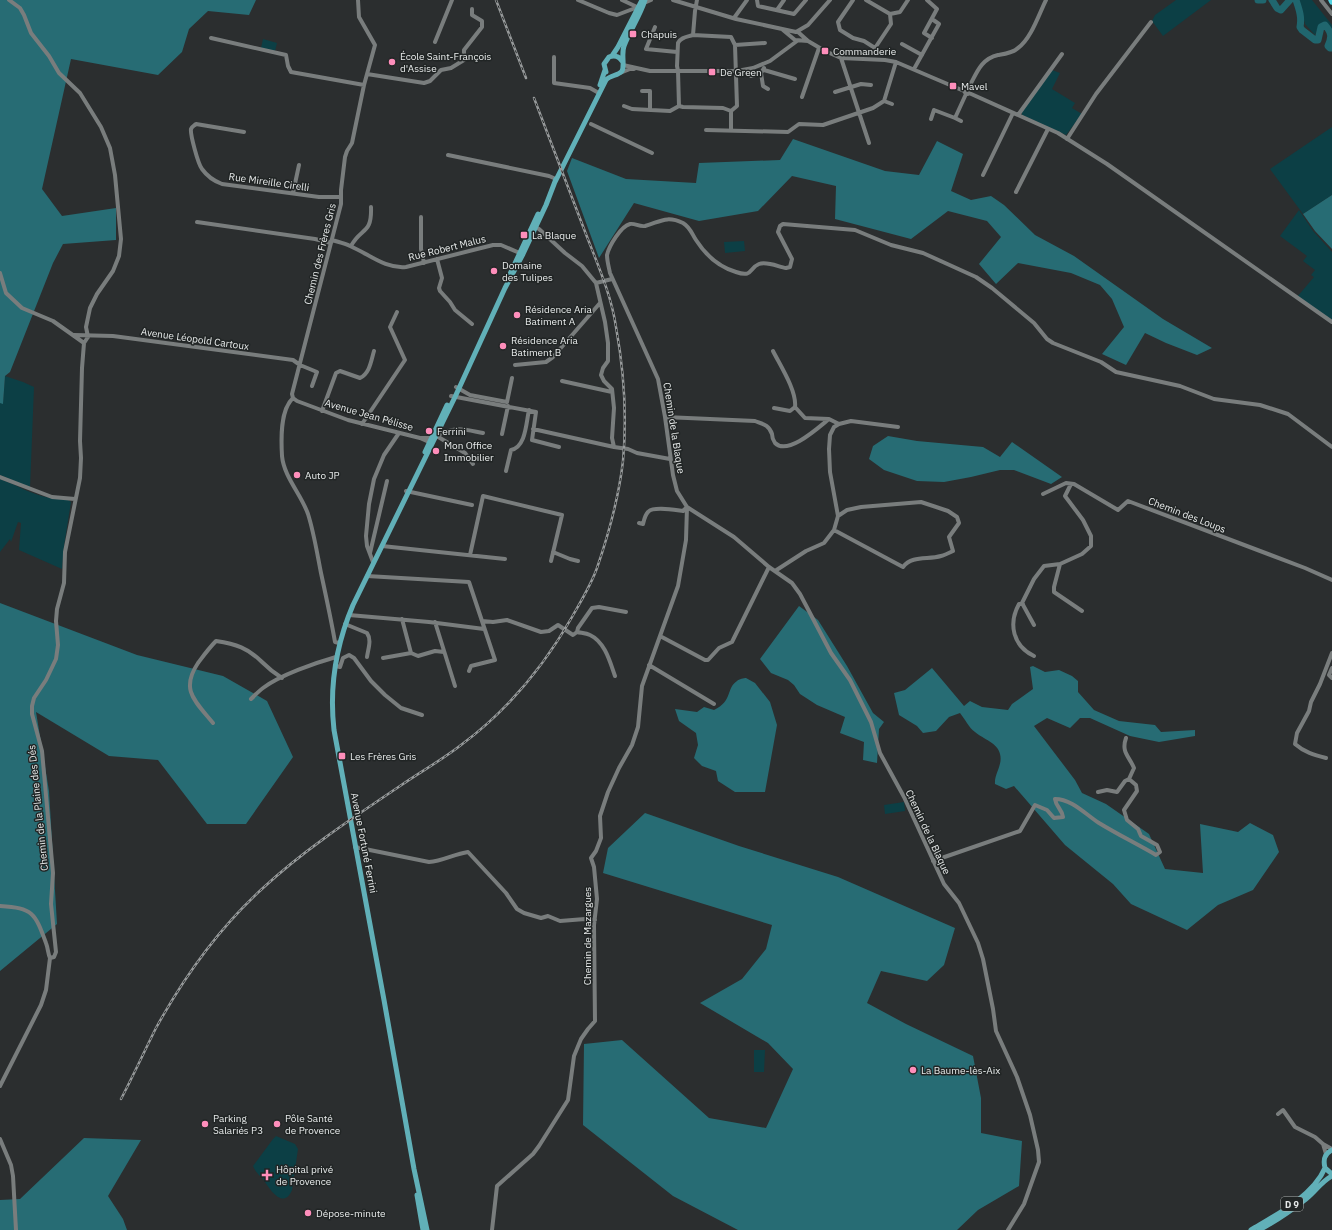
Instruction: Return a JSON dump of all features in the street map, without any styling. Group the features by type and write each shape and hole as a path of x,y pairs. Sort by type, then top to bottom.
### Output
{"main road":[{"path":"643,1 624,46 622,55 623,63 617,74 609,74 605,70 604,61 612,56 618,47 638,7 643,1"},
{"path":"612,56 618,56 623,63"},
{"name":"Avenue Fortuné Ferrini","path":"427,1230 414,1169 334,730 332,695 336,657 345,624 373,562 522,254 597,92 605,70"},
{"name":"Avenue Fortuné Ferrini","path":"569,153 606,80 617,74"},
{"path":"1332,1149 1326,1154 1324,1160 1325,1168 1332,1175"},
{"name":"D 9","path":"1251,1230 1285,1210 1302,1196 1320,1179 1325,1168"},
{"name":"Avenue Fortuné Ferrini","path":"414,1169 423,1230"},
{"name":"D 9","path":"1259,1230 1301,1203 1332,1175"}],"street":[{"path":"0,477 52,497 75,499 80,478 84,343 88,337 86,327 90,308 119,256 121,239 115,175 110,148 101,127 80,93 59,73 49,56 32,33 20,8 9,0"},
{"name":"Chemin des Frères Gris","path":"339,643 334,642 316,546 304,502 285,470 282,456 282,421 289,401 293,398 292,394 341,204 345,157 352,143 364,85 375,44 359,17 358,0"},
{"path":"434,42 452,0"},
{"path":"578,0 613,14 638,7"},
{"path":"622,0 638,7"},
{"path":"643,1 651,0"},
{"path":"673,0 734,18 799,33 808,42 841,58 896,62 1048,129 1107,164 1332,322"},
{"path":"693,35 697,0"},
{"path":"734,18 747,0"},
{"path":"757,0 758,6 794,14 806,0"},
{"path":"777,10 784,0"},
{"path":"788,47 792,37 808,25 830,0"},
{"path":"853,0 838,22 840,30 875,48 891,24 890,14"},
{"path":"866,0 890,14 900,12 908,0"},
{"path":"927,0 937,9 924,33 932,38"},
{"path":"955,118 982,63 993,56 1009,53 1018,49 1026,40 1045,0"},
{"path":"1321,0 1332,14"},
{"path":"367,74 424,83 430,81 441,70 458,65 464,60 464,50 482,27 482,21 472,15 472,9"},
{"path":"914,69 939,24 932,19"},
{"path":"1067,140 1096,94 1151,22"},
{"path":"655,27 646,49 677,52"},
{"path":"783,30 798,41 808,42"},
{"path":"617,74 630,69 678,71 745,70 776,57 802,38 799,33"},
{"path":"679,106 677,52 680,40 693,35 731,37 735,45 737,106 731,111"},
{"path":"211,38 286,55 291,72 364,85"},
{"path":"735,45 765,43"},
{"path":"902,44 922,55"},
{"path":"802,97 819,48"},
{"path":"1018,116 1062,54"},
{"path":"554,57 554,83 590,88 597,92"},
{"path":"841,58 869,143"},
{"path":"706,130 788,132 799,124 824,125 859,113 884,102 896,62"},
{"path":"623,63 638,69"},
{"path":"762,64 763,86 768,89"},
{"path":"745,70 751,76 762,71 795,79"},
{"path":"835,92 861,84 870,85"},
{"path":"642,91 650,91 650,110"},
{"path":"884,102 892,104"},
{"path":"624,106 632,109 670,111 679,106 724,108 731,111"},
{"path":"931,119 934,110 961,121"},
{"path":"731,111 731,130"},
{"path":"983,175 1013,113"},
{"name":"Rue Mireille Cirelli","path":"244,132 196,124 193,126 191,130 192,137 200,167 215,181 222,184 294,194 319,197 341,197"},
{"path":"591,124 652,153"},
{"path":"1016,192 1048,129"},
{"path":"448,155 549,176 556,180"},
{"path":"294,194 299,165"},
{"path":"351,246 369,226 372,219 371,207"},
{"path":"421,217 421,249 424,263"},
{"name":"Chemin de la Blaque","path":"1008,1230 1024,1204 1039,1162 1038,1150 1030,1115 1018,1077 996,1031 983,959 978,943 959,903 944,884 904,797 880,753 871,722 850,680 831,653 800,594 792,583 769,567 734,537 687,507 677,491 670,459 665,417 658,379 612,279 607,255 618,234 625,226 632,223 643,226 664,219 671,219 684,224 702,249 724,267 746,274 753,270 758,264 765,263 786,268 790,266 792,259 778,232 780,226 784,224 855,230 891,245 922,253 976,277 992,288 1034,323 1047,339 1101,362 1116,372 1180,386 1214,399 1260,405 1288,414 1332,447"},
{"name":"Rue Robert Malus","path":"197,222 315,239 351,246 389,266 397,268 501,244 522,254"},
{"path":"535,226 582,266 596,283 608,343 608,361 603,368 601,375 604,381 612,389 614,408 612,438 614,447"},
{"path":"437,259 442,278 439,288 440,291 456,310 472,324"},
{"path":"0,273 6,293 22,308 53,321 84,343"},
{"path":"596,283 612,279"},
{"path":"516,365 546,362 600,304"},
{"path":"362,424 404,360 390,327 396,312"},
{"name":"Avenue Léopold Cartoux","path":"74,336 113,336 293,360 300,365 318,372 312,386"},
{"path":"322,411 336,373 340,371 360,378 365,376 374,351"},
{"path":"773,351 794,394 796,402 795,407 790,411 774,408"},
{"path":"457,388 470,395 507,402 512,378"},
{"path":"562,381 612,392"},
{"path":"453,397 536,412 532,440 559,447"},
{"name":"Avenue Jean Pélisse","path":"293,398 322,411 362,424 420,438 433,438"},
{"path":"502,434 508,406"},
{"path":"795,407 805,418 829,419 839,424"},
{"path":"506,471 511,450 515,449 521,444 529,410"},
{"path":"665,417 755,421 766,425 770,429 773,440 776,444 781,446 795,444 803,440 829,419"},
{"path":"775,571 806,551 824,543 834,530 838,516 830,472 829,449 830,435 834,427 851,421 898,427"},
{"path":"433,438 448,430 459,428 483,433"},
{"path":"533,429 670,459"},
{"path":"373,562 367,546 366,536 369,504 374,479 384,456 399,433"},
{"path":"433,438 465,454 474,464"},
{"path":"370,553 387,481"},
{"path":"1034,656 1029,654 1017,642 1013,627 1014,614 1019,604 1022,604 1034,579 1044,566 1060,564 1082,554 1091,546 1091,536 1083,520 1065,496 1071,484 1066,482 1043,494"},
{"name":"Chemin des Loups","path":"1071,484 1118,510 1128,501 1305,568 1332,580"},
{"path":"408,491 472,505"},
{"path":"470,555 483,496 562,515 551,561"},
{"name":"Chemin de la Plaine des Dés","path":"0,1086 42,1005 46,990 50,958 54,957 56,952 51,904 53,873 42,751 32,714 32,706 34,698 46,680 56,659 58,645 56,622 57,609 64,583 65,552 75,499"},
{"path":"834,530 903,567 907,562 917,559 941,556 953,551 949,537 959,523 956,517 948,511 921,502 861,507 847,510 838,516"},
{"path":"639,523 643,524 647,512 650,510 665,508 683,511 687,507"},
{"name":"Chemin de Mazargues","path":"492,1230 498,1186 536,1150 568,1100 574,1056 581,1039 595,1022 595,920 597,899 594,867 591,858 596,851 601,838 600,816 608,792 632,745 638,727 642,686 678,586 686,540 687,507"},
{"path":"382,546 505,559"},
{"path":"553,552 578,561"},
{"path":"1060,564 1054,592 1082,611"},
{"path":"660,636 705,660 708,660 719,648 732,642 769,567"},
{"path":"367,576 469,582 495,660 471,666 469,671"},
{"path":"1022,604 1034,625"},
{"path":"577,632 578,628 592,608 599,607 626,612"},
{"path":"349,615 435,622 484,629"},
{"path":"402,619 412,653"},
{"path":"482,621 493,622 507,620 541,632 548,632 558,625 573,635 577,632 589,634 603,647 615,676"},
{"path":"435,622 455,686"},
{"path":"345,624 367,633 369,636 367,657"},
{"path":"212,723 190,691 189,681 193,671 208,649 216,641 235,644 250,652 262,661 272,673 282,678"},
{"path":"383,658 412,653 418,656 435,651 444,652"},
{"path":"1326,758 1313,755 1302,750 1295,744 1298,733 1309,711 1311,702 1332,653"},
{"path":"335,666 340,666 343,658 349,655 354,658 371,682 385,695 401,708 422,715"},
{"path":"251,699 263,688 282,678 318,662 336,657"},
{"path":"649,665 714,704"},
{"path":"1332,668 1329,675 1332,678"},
{"path":"1098,792 1107,790 1117,792 1125,781 1129,779 1134,768 1130,759 1125,753 1124,745 1126,738"},
{"path":"933,861 1020,831 1035,805 1047,810 1054,818 1063,817 1062,811 1055,803 1055,799 1062,799 1079,808 1099,823 1156,855 1160,852 1157,845 1141,836 1138,829 1127,820 1124,810 1137,791 1136,785 1129,779"},
{"path":"355,847 429,862 440,862 461,853 468,852 506,893 517,909 524,913 540,918 548,916 560,921 585,919 595,920"},
{"path":"0,906 22,908 27,910 32,915 40,927 50,958"},
{"path":"1278,1114 1283,1110 1295,1127 1315,1137 1332,1149"},
{"path":"0,1139 1,1146 11,1165 13,1176 16,1230"},
{"path":"1323,1144 1326,1154"}],"shaded area":[{"path":"0,0 256,0 249,15 208,11 189,29 182,52 158,75 71,59 42,189 62,216 116,208 116,240 63,244 53,263 10,372 5,376 3,404 0,403"},
{"path":"1176,0 1211,0 1163,36 1152,21 1155,15"},
{"path":"1299,0 1312,0 1332,25 1332,31 1327,25 1321,24 1319,25 1315,35 1305,24"},
{"path":"263,39 277,43 275,51 261,48"},
{"path":"1052,70 1060,73 1052,89 1075,103 1072,108 1082,114 1066,135 1022,115 1022,112"},
{"path":"1332,127 1332,195 1303,214 1270,169"},
{"path":"793,139 885,171 919,175 937,141 963,154 951,191 971,200 991,196 1004,205 1035,235 1074,256 1163,319 1212,348 1197,355 1145,333 1126,365 1102,354 1124,327 1112,299 1100,285 1071,273 1018,263 996,284 979,264 1001,237 987,221 948,211 911,239 835,219 836,186 792,176 758,211 699,221 634,203 599,258 567,171 572,158 626,179 696,183 699,163 780,160"},
{"path":"1332,195 1332,249 1315,231 1303,214"},
{"path":"1299,210 1313,231 1332,252 1332,321 1297,297 1314,277 1311,275 1315,270 1303,261 1307,256 1280,236"},
{"path":"744,241 745,251 725,253 724,242"},
{"path":"5,376 34,387 30,488 0,475 0,403 3,403"},
{"path":"888,436 917,441 983,447 1000,457 1012,442 1062,477 1051,484 1014,470 1000,470 944,482 917,481 884,470 869,459 873,446"},
{"path":"0,479 37,495 69,500 71,502 62,569 19,550 21,523 18,522 11,542 10,539 0,552"},
{"path":"0,603 137,655 223,676 267,701 293,757 246,824 207,824 158,760 109,756 36,712 49,791 57,924 0,971"},
{"path":"799,606 818,620 847,666 873,713 884,722 879,729 877,763 863,760 864,742 840,733 845,717 817,705 800,694 794,685 788,680 771,673 760,659"},
{"path":"1033,666 1045,672 1059,670 1072,676 1078,681 1078,692 1094,710 1119,721 1155,725 1161,732 1195,730 1195,736 1159,742 1130,736 1090,718 1080,718 1070,728 1047,718 1034,726 1075,780 1082,793 1106,804 1149,834 1165,869 1203,873 1200,824 1238,832 1250,823 1273,835 1279,852 1253,890 1218,905 1187,930 1131,904 1113,884 1065,845 1014,786 1006,789 995,784 1001,758 999,750 993,744 978,735 969,726 960,713 949,717 936,731 923,733 917,726 899,715 894,693 905,690 932,668 964,706 970,701 982,707 1008,710 1012,704 1033,689 1030,667"},
{"path":"743,678 755,683 770,702 777,725 765,792 735,792 718,781 716,771 702,766 694,758 698,745 696,733 679,721 675,709 697,712 704,707 714,710 724,703 731,687 734,684"},
{"path":"904,802 905,811 885,814 884,805"},
{"path":"645,813 739,846 838,877 955,928 944,965 927,981 881,971 867,1003 906,1024 973,1056 981,1098 981,1133 1022,1141 1019,1186 978,1210 957,1230 738,1230 673,1196 583,1125 584,1044 622,1040 709,1118 766,1128 793,1069 768,1043 700,1003 742,979 766,949 772,925 603,873 608,848"},
{"path":"754,1050 765,1050 764,1072 754,1072"},
{"path":"276,1136 295,1144 298,1149 292,1190 285,1198 280,1198 272,1192 253,1166"},
{"path":"84,1138 141,1140 108,1196 123,1219 127,1230 0,1230 0,1200 20,1199"}],"waterway":[{"path":"1258,0 1263,0"},
{"path":"1272,0 1277,8 1281,10 1290,0"},
{"path":"1296,0 1300,16 1300,27 1302,30 1315,40 1318,40 1321,27 1325,25 1331,35 1328,46 1332,48"}],"railway":[{"path":"496,0 526,78"},
{"path":"121,1099 156,1028 178,990 232,919 263,888 295,860 330,834 439,761 494,718 523,687 549,653 586,593 595,574 613,515 623,461 625,411 619,344 614,314 607,289 534,98"}],"place":[{"name":"Chapuis","path":"633,34"},
{"name":"Commanderie","path":"825,51"},
{"name":"École Saint-François d'Assise","path":"392,62"},
{"name":"De Green","path":"712,72"},
{"name":"Mavel","path":"953,86"},
{"name":"La Blaque","path":"524,235"},
{"name":"Domaine des Tulipes","path":"494,271"},
{"name":"Résidence Aria Batiment A","path":"517,315"},
{"name":"Résidence Aria Batiment B","path":"503,346"},
{"name":"Ferrini","path":"429,431"},
{"name":"Mon Office Immobilier","path":"436,451"},
{"name":"Auto JP","path":"297,475"},
{"name":"Les Frères Gris","path":"342,756"},
{"name":"La Baume-lès-Aix","path":"913,1070"},
{"name":"Parking Salariés P3","path":"205,1124"},
{"name":"Pôle Santé de Provence","path":"277,1124"},
{"name":"Hôpital privé de Provence","path":"267,1175"},
{"name":"Dépose-minute","path":"308,1213"}]}
